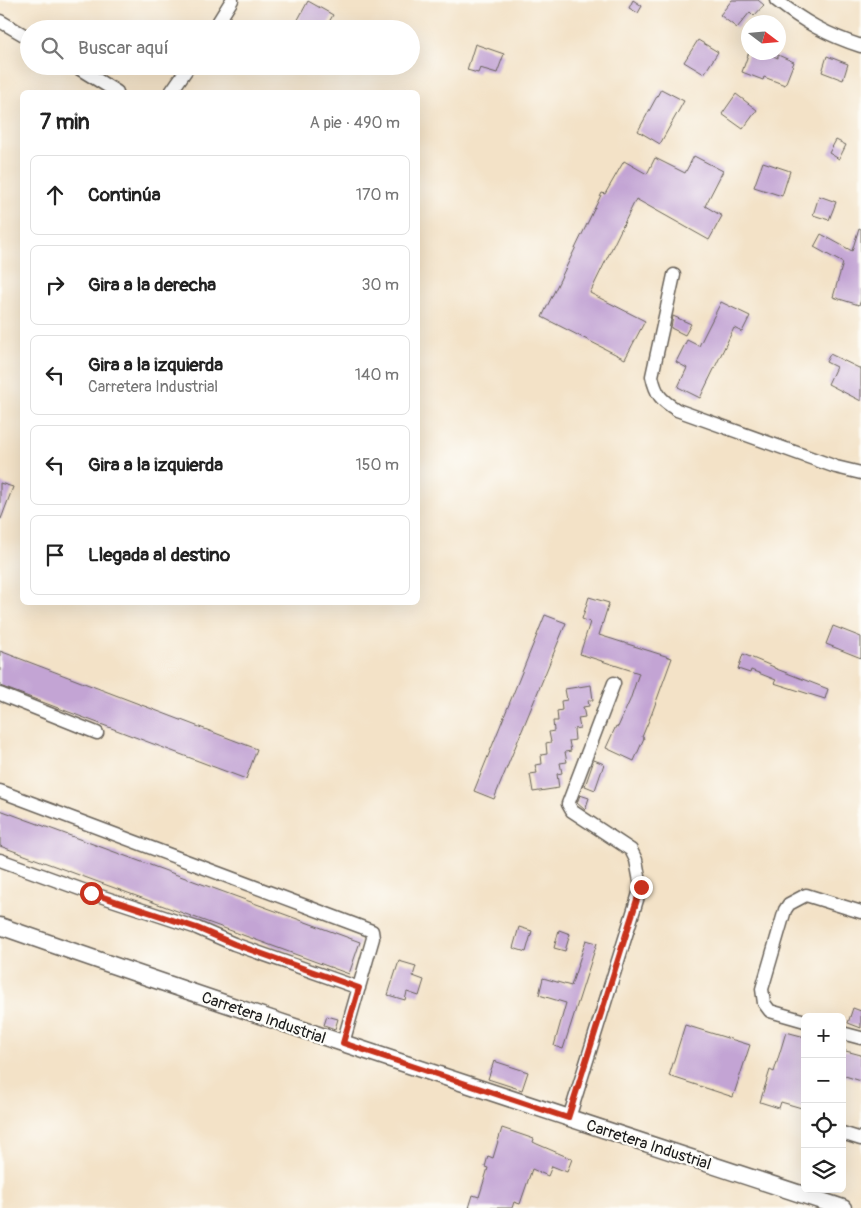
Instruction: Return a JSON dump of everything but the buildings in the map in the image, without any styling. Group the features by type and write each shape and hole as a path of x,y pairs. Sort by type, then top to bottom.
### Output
{"main road":[{"name":"Carretera Industrial","path":"0,926 133,973 843,1208"}],"street":[{"path":"220,20 232,0"},
{"path":"776,0 796,16 832,36 861,46"},
{"path":"0,21 20,33"},
{"path":"90,75 114,90"},
{"path":"172,90 183,75"},
{"path":"674,275 652,376 655,390 663,401 677,410 836,467 861,473"},
{"path":"568,1118 641,887 636,860 632,850 572,811 568,804 614,683"},
{"path":"0,694 97,733"},
{"path":"0,791 372,930 374,938 343,1043"},
{"path":"0,860 91,893 197,928 234,944 359,988"},
{"path":"801,1020 770,1011 764,1003 762,989 785,910 789,904 806,895 861,912"},
{"path":"846,1034 861,1038"},
{"path":"846,1133 861,1139"}],"route":[{"path":"91,893 197,928 234,944 359,988 343,1043 568,1118 641,887"}]}
